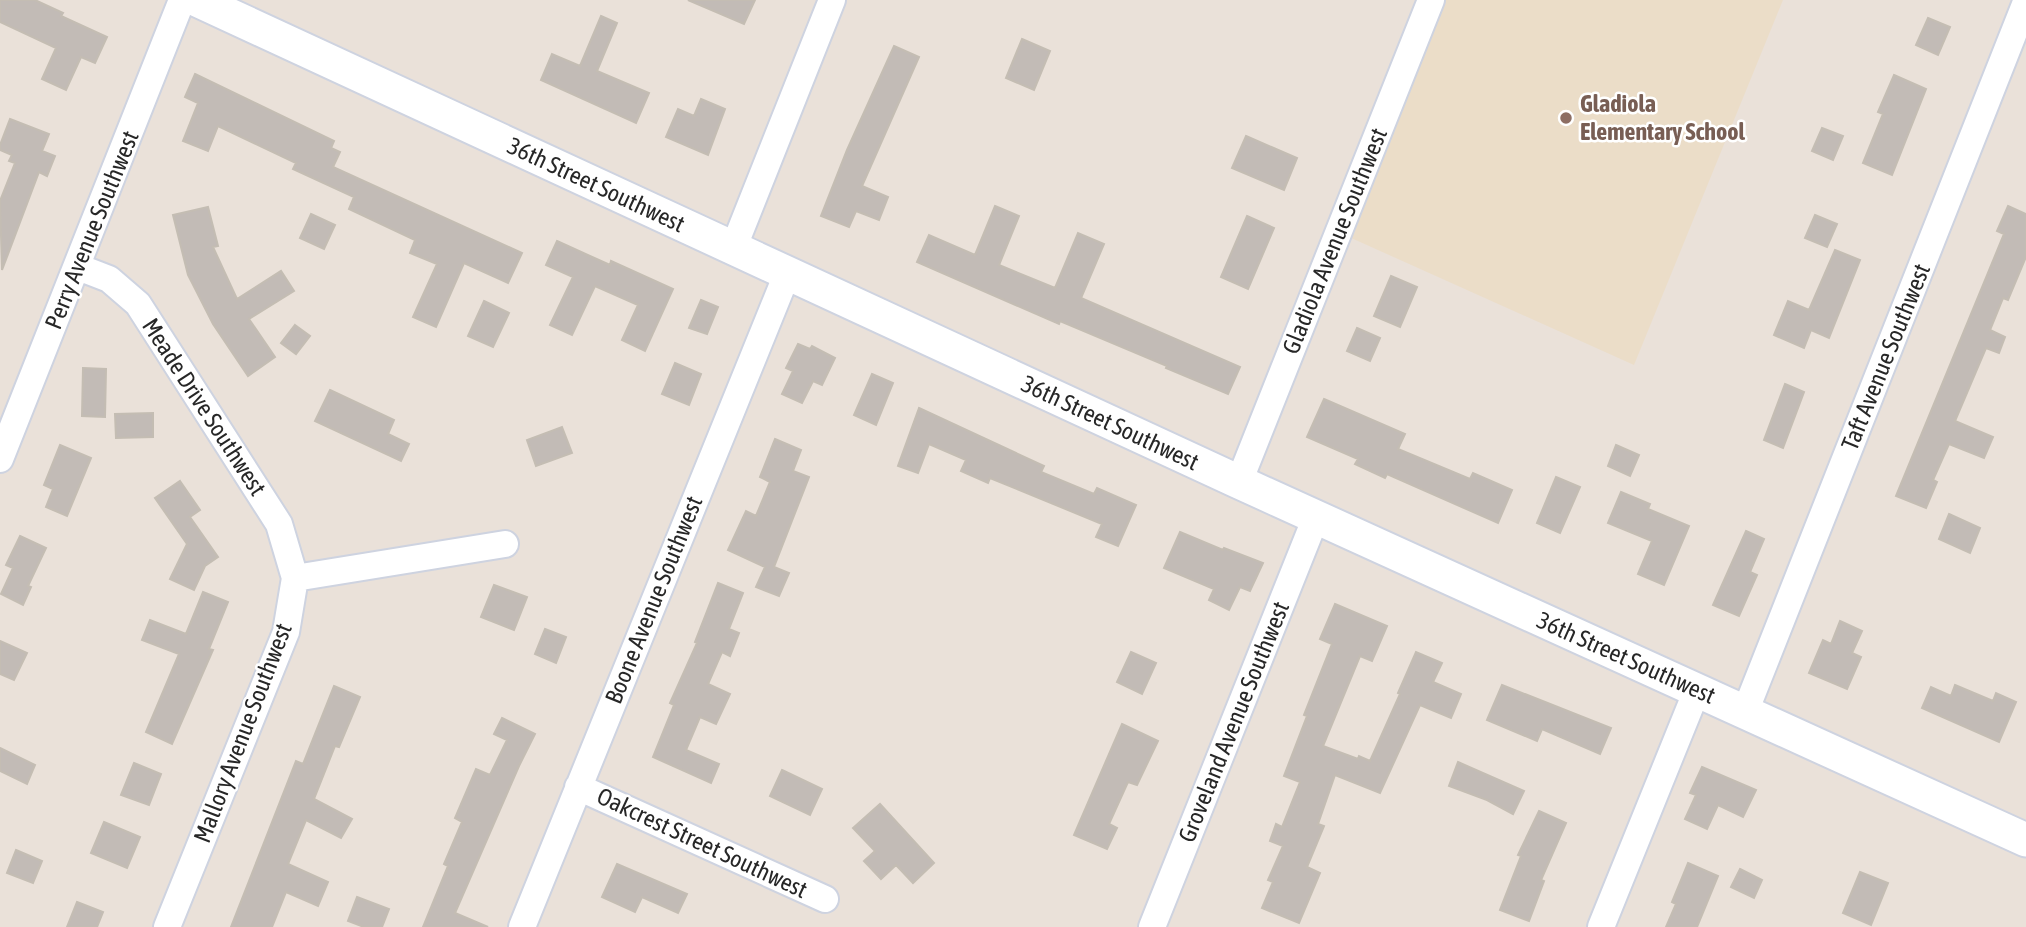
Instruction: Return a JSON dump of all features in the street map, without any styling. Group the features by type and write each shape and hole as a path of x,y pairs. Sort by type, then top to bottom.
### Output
{"street":[{"path":"733,249 832,0"},
{"name":"Gladiola Avenue Southwest","path":"1239,482 1431,0"},
{"name":"36th Street Southwest","path":"199,1 1239,482 2026,841"},
{"name":"Perry Avenue Southwest","path":"0,459 78,267 199,1"},
{"name":"Taft Avenue Southwest","path":"1745,712 2026,2"},
{"name":"Meade Drive Southwest","path":"78,267 109,279 138,304 279,524 295,578"},
{"name":"Boone Avenue Southwest","path":"522,927 787,274"},
{"name":"Groveland Avenue Southwest","path":"1152,927 1316,517"},
{"path":"295,578 505,544"},
{"name":"Mallory Avenue Southwest","path":"167,927 286,632 295,578"},
{"path":"1601,927 1697,690"},
{"name":"Oakcrest Street Southwest","path":"578,787 825,900"}],"shaded area":[{"name":"Gladiola Elementary School","path":"1444,0 1783,0 1634,365 1349,237"}],"building":[{"path":"0,0 35,0 63,13 61,16 107,37 95,63 81,57 66,90 42,79 56,48 0,22"},
{"path":"688,0 755,0 744,24"},
{"path":"601,16 617,23 597,71 649,93 636,123 541,80 552,54 580,66"},
{"path":"1928,18 1950,27 1938,55 1916,45"},
{"path":"1022,39 1050,51 1034,90 1006,78"},
{"path":"894,46 919,57 862,186 888,197 879,220 856,211 849,227 821,216 847,150"},
{"path":"195,74 334,141 331,148 340,152 333,167 522,253 508,283 464,263 436,327 413,317 437,264 410,253 415,240 349,209 354,197 293,169 296,163 218,126 208,151 183,141 198,103 185,97"},
{"path":"1894,75 1926,89 1892,175 1863,163 1883,114 1878,112"},
{"path":"701,99 725,109 708,155 666,137 678,109 694,116"},
{"path":"10,119 49,134 42,151 55,156 47,176 39,172 2,270 0,201 15,163 9,161 12,155 0,150 0,145"},
{"path":"1822,128 1843,136 1833,160 1812,151"},
{"path":"1246,136 1297,158 1284,190 1232,168"},
{"path":"995,206 1019,216 999,265 1055,288 1078,233 1104,244 1081,298 1240,367 1228,394 917,262 929,235 975,255"},
{"path":"2008,206 2026,214 2026,257 2008,300 2003,298 1990,330 2005,337 1999,353 1986,348 1955,421 1993,437 1984,458 1949,444 1933,480 1937,482 1926,508 1896,496 2004,234 1997,231"},
{"path":"208,207 218,246 213,247 237,299 281,271 294,291 249,319 275,357 248,376 213,324 188,275 173,215"},
{"path":"311,214 335,225 324,249 300,238"},
{"path":"1815,215 1837,224 1827,247 1805,238"},
{"path":"1247,216 1274,228 1248,289 1221,277"},
{"path":"557,241 610,265 611,261 673,289 645,351 622,340 638,305 595,286 572,335 550,325 573,277 546,265"},
{"path":"1835,250 1860,260 1829,338 1811,330 1804,348 1774,335 1788,301 1809,310"},
{"path":"1391,276 1417,287 1400,327 1374,316"},
{"path":"701,300 718,307 707,334 689,328"},
{"path":"484,301 509,313 493,347 468,336"},
{"path":"295,325 310,336 296,354 281,343"},
{"path":"1357,328 1380,338 1370,361 1347,351"},
{"path":"798,344 810,349 812,346 835,358 822,385 813,381 802,403 782,394 793,371 786,368"},
{"path":"675,363 701,374 689,405 662,394"},
{"path":"83,368 106,369 105,417 82,416"},
{"path":"872,374 893,383 876,425 854,415"},
{"path":"1785,384 1804,392 1783,448 1764,440"},
{"path":"330,390 394,420 388,434 409,444 401,461 315,421"},
{"path":"1324,399 1405,434 1398,449 1470,479 1473,473 1512,490 1498,523 1387,474 1385,478 1355,464 1358,459 1307,437"},
{"path":"919,408 1044,466 1041,472 1094,494 1097,488 1136,505 1118,546 1096,537 1102,524 990,478 988,483 961,471 966,460 929,444 918,473 898,466"},
{"path":"153,413 153,437 116,438 115,414"},
{"path":"562,427 572,453 536,466 527,440"},
{"path":"775,439 801,450 793,471 809,477 774,567 789,573 779,596 756,587 765,567 728,550 746,511 756,516 770,482 760,477"},
{"path":"60,445 91,458 67,516 46,507 53,489 44,485"},
{"path":"1616,445 1639,455 1630,476 1608,466"},
{"path":"1556,477 1580,487 1560,533 1537,523"},
{"path":"180,481 200,510 190,517 218,557 205,566 194,590 170,579 187,544 155,498"},
{"path":"1621,492 1650,504 1648,509 1689,526 1664,585 1638,574 1652,541 1608,523"},
{"path":"1949,514 1980,528 1970,553 1939,539"},
{"path":"1746,531 1764,539 1750,572 1757,575 1739,616 1713,605"},
{"path":"1180,532 1263,563 1250,591 1240,587 1229,610 1209,600 1214,589 1164,568"},
{"path":"20,536 46,548 28,586 31,587 23,605 1,594 13,568 6,565"},
{"path":"718,583 743,593 729,629 739,633 730,656 722,652 708,684 730,694 716,724 700,717 686,750 719,764 711,783 653,757 674,705 670,703 697,643 695,642"},
{"path":"494,585 527,597 514,630 481,617"},
{"path":"203,592 228,602 209,649 213,650 172,744 146,732 179,654 142,640 150,620 186,634"},
{"path":"1335,604 1387,626 1372,661 1360,656 1323,746 1370,761 1416,652 1442,663 1433,682 1461,694 1451,718 1420,705 1380,793 1335,775 1318,824 1324,826 1307,867 1320,873 1299,923 1262,908 1273,882 1268,880 1283,846 1270,841 1276,824 1282,827 1300,782 1284,776 1332,644 1320,639"},
{"path":"1840,621 1862,631 1852,653 1861,657 1847,689 1809,673 1823,640 1831,644"},
{"path":"545,629 566,637 556,663 535,654"},
{"path":"0,641 27,653 14,680 0,674"},
{"path":"1131,652 1156,663 1142,694 1117,682"},
{"path":"1502,685 1611,728 1600,754 1542,729 1537,741 1487,720"},
{"path":"1955,685 1993,701 1996,693 2016,702 1999,742 1922,708 1931,687 1951,696"},
{"path":"334,686 360,697 339,747 335,746 314,799 352,819 341,838 306,820 288,864 328,882 318,906 286,892 272,927 231,927 296,761 303,764"},
{"path":"502,718 535,734 455,913 488,927 423,927 448,866 444,864 462,822 455,818 476,769 490,775 507,740 494,734"},
{"path":"1122,724 1158,741 1137,785 1128,782 1109,824 1117,828 1107,849 1074,835"},
{"path":"0,748 35,765 27,784 0,771"},
{"path":"1458,762 1524,791 1513,814 1487,800 1449,786"},
{"path":"134,763 161,774 149,805 121,795"},
{"path":"1702,767 1756,790 1743,817 1718,805 1707,829 1685,819 1696,795 1690,793"},
{"path":"782,770 822,789 810,815 770,796"},
{"path":"880,804 934,863 913,883 896,865 881,879 864,861 875,851 853,828"},
{"path":"1539,811 1566,823 1541,880 1544,881 1529,921 1500,910 1521,856 1518,855"},
{"path":"104,822 140,837 127,868 91,853"},
{"path":"16,850 42,861 33,883 7,873"},
{"path":"1688,863 1718,876 1697,927 1666,927 1676,904 1672,902"},
{"path":"617,864 687,894 678,913 642,897 635,912 602,897"},
{"path":"1740,869 1762,880 1754,898 1731,887"},
{"path":"1860,872 1888,883 1871,925 1843,913"},
{"path":"357,897 389,909 382,927 364,927 348,921"},
{"path":"77,902 103,912 97,927 67,927"}],"place":[{"name":"Gladiola Elementary School","path":"1566,118"}]}
